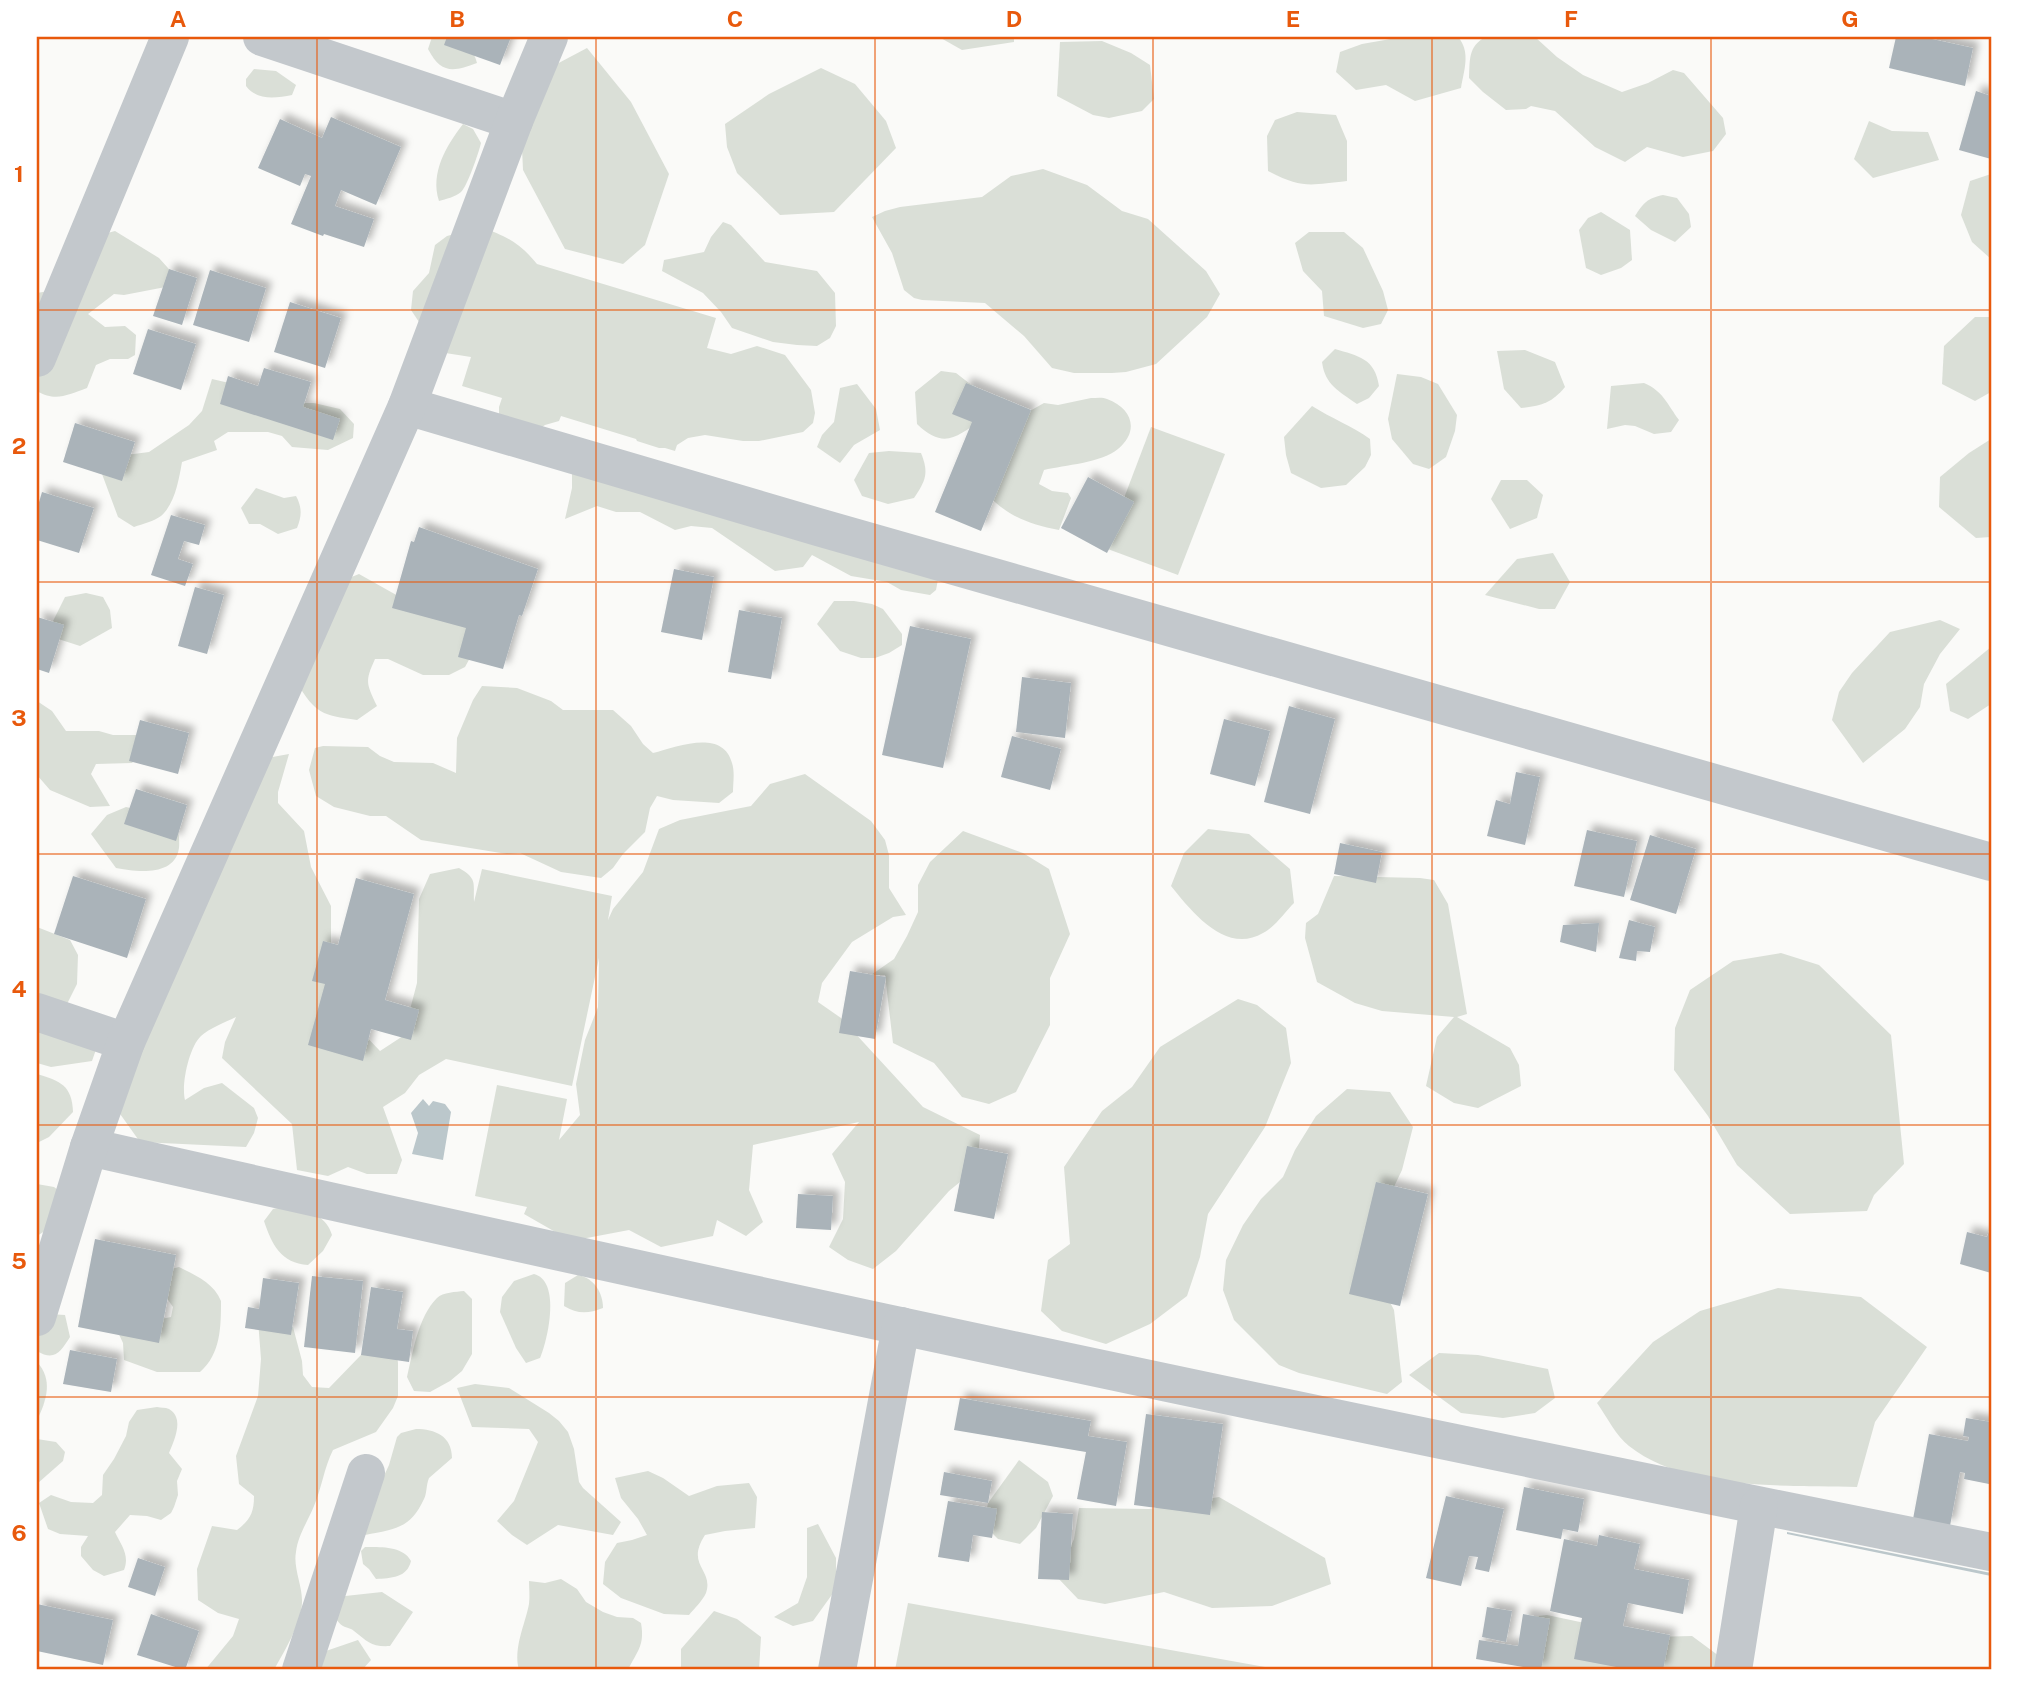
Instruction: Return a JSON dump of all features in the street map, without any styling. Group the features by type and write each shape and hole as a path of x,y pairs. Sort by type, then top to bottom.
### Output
{"street":[{"path":"37,358 170,37"},
{"path":"262,37 514,121"},
{"path":"37,1317 89,1147 126,1042 407,406 514,121 549,37"},
{"path":"407,406 831,531 1991,862"},
{"path":"37,1012 126,1042"},
{"path":"89,1147 440,1227 901,1326 1991,1552"},
{"path":"837,1670 901,1326"},
{"path":"301,1670 366,1473"},
{"path":"1733,1670 1759,1506"}],"shaded area":[{"path":"432,37 461,41 470,48 477,63 454,69 443,67 428,49"},
{"path":"939,37 1014,37 1014,42 962,50"},
{"path":"1402,37 1458,37 1465,55 1461,88 1415,101 1386,85 1356,90 1336,72 1340,52 1362,44"},
{"path":"1485,37 1535,37 1583,75 1622,92 1673,70 1684,73 1723,118 1726,134 1713,151 1683,157 1647,147 1625,162 1595,147 1555,111 1531,106 1526,109 1506,110 1483,92 1469,78 1473,50"},
{"path":"1102,41 1131,53 1150,65 1154,99 1142,111 1109,118 1093,115 1057,96 1060,42"},
{"path":"587,48 631,102 669,174 645,245 623,264 565,249 523,170 519,84"},
{"path":"821,68 855,84 886,121 896,148 834,212 780,215 737,173 727,147 725,124 769,94"},
{"path":"254,69 276,71 296,85 292,95 267,97 250,91 246,86 246,79"},
{"path":"1297,112 1336,115 1347,141 1347,181 1298,183 1268,171 1267,136 1275,120"},
{"path":"1869,121 1892,131 1928,132 1939,160 1873,178 1854,159"},
{"path":"463,124 473,129 481,143 478,154 464,189 453,197 439,201 437,180 441,160"},
{"path":"1043,169 1087,185 1122,211 1148,219 1206,271 1220,294 1207,317 1156,364 1112,373 1074,373 1052,368 1024,336 985,303 922,300 914,298 904,290 892,253 872,217 900,207 982,197 1011,176"},
{"path":"1991,174 1991,259 1972,242 1961,215 1970,181"},
{"path":"1663,195 1677,198 1689,214 1691,227 1675,242 1651,230 1635,216 1646,202"},
{"path":"1601,212 1630,230 1632,260 1621,268 1601,275 1586,268 1579,230 1588,218"},
{"path":"723,222 731,225 765,262 817,271 835,293 836,326 830,338 817,346 797,345 773,342 732,328 703,293 662,271 664,260 704,252 711,237"},
{"path":"480,227 512,241 537,264 716,318 707,348 731,354 757,346 785,355 811,390 815,413 813,423 803,432 759,441 705,435 688,438 677,445 675,451 561,416 559,421 545,425 530,435 499,427 502,398 462,386 471,357 439,352 411,310 413,291 429,273 435,245 447,236"},
{"path":"115,231 159,258 176,277 176,285 124,295 114,294 88,314 105,327 125,326 136,335 135,355 128,359 110,359 96,365 87,388 56,397 37,391 37,293 60,289 104,234"},
{"path":"1309,232 1344,232 1363,248 1383,291 1388,310 1381,324 1363,328 1324,316 1322,291 1303,271 1295,243"},
{"path":"1975,317 1991,317 1991,392 1975,401 1942,384 1944,346"},
{"path":"1335,349 1364,360 1374,369 1379,386 1369,398 1357,404 1330,382 1322,362"},
{"path":"1525,350 1555,362 1565,387 1546,403 1521,408 1504,389 1497,351"},
{"path":"941,371 956,373 974,387 982,419 958,435 943,439 935,437 917,424 915,392"},
{"path":"1397,374 1421,377 1438,384 1457,415 1455,431 1446,457 1429,469 1413,464 1392,439 1388,419"},
{"path":"212,379 301,403 340,409 354,424 353,438 328,450 292,447 282,436 268,432 228,432 214,441 217,450 182,462 176,491 166,511 155,519 134,527 118,517 102,474 126,455 149,452 189,425 202,411"},
{"path":"1644,383 1660,394 1679,420 1671,432 1654,434 1625,425 1607,429 1611,386"},
{"path":"857,384 876,409 880,430 854,445 840,463 817,447 822,435 834,422 840,388"},
{"path":"1105,398 1116,403 1127,414 1131,428 1125,442 1111,454 1044,470 1039,484 1052,491 1068,493 1071,498 1059,530 1019,518 1002,508 986,493 1021,416 1044,403 1058,405"},
{"path":"1312,406 1370,439 1371,455 1365,467 1346,485 1321,488 1291,473 1284,437"},
{"path":"1151,427 1225,454 1178,575 1105,548"},
{"path":"1991,439 1991,537 1976,538 1939,507 1940,477"},
{"path":"869,453 921,453 925,476 914,498 888,504 862,496 854,480"},
{"path":"572,454 942,558 936,590 930,595 901,590 887,582 851,576 812,555 803,567 775,571 712,528 691,526 675,530 640,512 616,512 597,506 565,519 572,488"},
{"path":"1501,480 1527,480 1543,495 1537,518 1510,529 1491,499"},
{"path":"256,488 284,498 296,496 301,512 297,528 278,534 260,524 249,524 241,508"},
{"path":"1553,553 1570,582 1555,609 1539,609 1485,595 1517,559"},
{"path":"359,574 407,601 432,600 472,632 477,645 465,667 449,675 423,675 388,659 375,659 368,682 377,706 357,720 321,711 309,701 297,683 349,578"},
{"path":"86,593 103,597 110,610 112,628 80,646 46,635 65,597"},
{"path":"834,601 854,601 883,609 902,634 902,645 875,658 861,658 840,651 817,624"},
{"path":"1940,620 1960,629 1940,654 1924,684 1920,707 1905,729 1863,763 1832,720 1839,692 1852,673 1890,632"},
{"path":"1991,647 1991,704 1968,719 1950,711 1946,684"},
{"path":"482,686 517,688 551,701 563,710 613,710 631,726 653,753 686,744 709,743 719,746 727,752 732,763 733,792 719,803 673,800 657,796 650,808 645,832 601,878 561,872 520,853 507,854 421,840 386,816 370,816 334,807 316,796 309,770 315,748 323,746 368,747 394,762 433,763 456,773 457,738"},
{"path":"37,701 52,711 66,731 142,735 143,751 132,763 96,764 91,774 110,806 90,807 50,790 37,775"},
{"path":"289,754 278,792 278,803 304,831 311,867 331,906 331,966 337,1006 380,1051 403,1036 417,983 419,899 430,874 459,868 472,879 474,902 482,869 612,896 608,920 613,909 643,872 659,829 680,820 751,806 770,784 805,774 871,821 885,840 889,855 889,888 906,915 893,917 852,942 822,983 818,1002 841,1018 923,1107 980,1135 977,1168 949,1191 896,1251 873,1269 848,1260 829,1247 843,1219 845,1182 832,1154 859,1122 753,1145 749,1190 763,1222 746,1236 717,1220 713,1236 661,1247 629,1230 571,1241 524,1214 527,1207 475,1196 497,1085 567,1099 559,1140 580,1115 576,1084 585,1040 598,1007 599,958 572,1086 446,1059 419,1075 405,1093 383,1107 402,1160 397,1174 367,1174 348,1167 328,1176 297,1170 292,1124 222,1058 225,1042 236,1017 208,1031 197,1041 187,1066 184,1093 185,1100 204,1088 222,1083 254,1108 258,1118 246,1147 140,1142 113,1104 256,760"},
{"path":"126,807 171,818 178,825 179,848 170,864 144,871 116,868 91,834 107,815"},
{"path":"1208,829 1249,834 1290,869 1294,903 1263,933 1236,939 1223,935 1200,918 1171,886 1184,853"},
{"path":"963,831 1023,853 1049,869 1070,934 1050,978 1050,1025 1016,1092 989,1104 962,1097 934,1063 893,1043 885,975 871,975 894,959 907,936 918,912 918,885 930,862"},
{"path":"1334,876 1434,880 1448,904 1467,1014 1457,1017 1510,1048 1519,1065 1521,1086 1478,1108 1454,1103 1426,1086 1437,1037 1454,1017 1382,1011 1355,1003 1317,982 1305,938 1306,923 1318,914"},
{"path":"37,927 70,940 78,955 77,984 66,1006 100,1038 92,1061 51,1067 37,1063"},
{"path":"1781,953 1819,965 1891,1035 1904,1164 1874,1195 1867,1211 1790,1214 1737,1165 1708,1116 1674,1070 1675,1028 1690,990 1733,961"},
{"path":"1238,999 1257,1005 1286,1028 1291,1063 1265,1127 1208,1214 1200,1257 1187,1296 1150,1324 1106,1344 1062,1331 1041,1311 1048,1260 1070,1244 1064,1167 1102,1111 1132,1087 1160,1047"},
{"path":"37,1074 58,1082 67,1090 73,1112 49,1137 37,1143"},
{"path":"1347,1089 1390,1092 1413,1127 1402,1170 1381,1214 1376,1275 1394,1310 1402,1382 1387,1394 1299,1373 1279,1365 1234,1320 1223,1290 1226,1260 1243,1225 1261,1199 1283,1177 1295,1150 1316,1116"},
{"path":"423,1099 429,1106 433,1101 445,1104 451,1112 443,1160 412,1154 418,1133 411,1113"},
{"path":"37,1184 58,1190 51,1227 37,1236"},
{"path":"294,1205 322,1219 332,1235 323,1251 308,1265 284,1257 270,1238 264,1221 273,1209"},
{"path":"179,1267 209,1284 221,1301 220,1330 212,1357 200,1372 157,1372 124,1360 123,1343 116,1328 171,1317 173,1307 159,1287 167,1270"},
{"path":"534,1274 542,1279 547,1287 550,1299 549,1325 540,1358 526,1363 500,1312 502,1297 514,1281"},
{"path":"578,1275 589,1279 596,1287 603,1308 583,1312 564,1306 565,1283"},
{"path":"1778,1288 1861,1297 1927,1347 1875,1422 1857,1487 1769,1485 1708,1478 1652,1461 1624,1442 1597,1403 1653,1342 1700,1311"},
{"path":"464,1291 472,1299 472,1354 462,1371 450,1381 430,1392 414,1391 407,1377 417,1335 425,1315 440,1296"},
{"path":"268,1312 293,1327 303,1375 312,1387 329,1388 376,1342 396,1349 398,1396 376,1432 333,1450 317,1499 297,1546 295,1558 302,1600 299,1617 274,1670 205,1670 233,1636 239,1619 218,1613 198,1600 197,1569 212,1526 237,1530 252,1512 254,1496 239,1484 236,1456 258,1396 261,1359 258,1320"},
{"path":"49,1314 65,1315 70,1337 53,1355 37,1351 37,1321"},
{"path":"1439,1353 1478,1355 1548,1369 1555,1398 1535,1413 1503,1418 1461,1413 1409,1375"},
{"path":"37,1362 45,1375 47,1390 37,1420"},
{"path":"475,1384 509,1388 559,1421 568,1432 574,1449 579,1482 621,1522 613,1535 558,1525 527,1545 497,1521 514,1501 538,1442 529,1429 472,1427 457,1388"},
{"path":"157,1407 169,1409 176,1418 177,1430 169,1453 182,1469 177,1481 178,1495 171,1513 161,1520 130,1515 115,1532 125,1555 124,1570 104,1576 93,1570 81,1556 81,1547 88,1536 60,1534 48,1529 39,1503 51,1495 71,1502 93,1503 102,1495 103,1475 114,1459 126,1436 129,1422 137,1410"},
{"path":"416,1429 436,1432 446,1439 452,1458 429,1478 419,1509 407,1522 393,1529 365,1535 377,1491 389,1465 397,1437 401,1433"},
{"path":"37,1439 56,1442 65,1452 63,1461 38,1483"},
{"path":"1019,1460 1048,1482 1053,1496 1036,1528 1020,1544 998,1539 984,1525 988,1503"},
{"path":"648,1471 689,1496 717,1486 749,1483 757,1497 755,1528 705,1535 698,1554 706,1578 706,1593 689,1615 664,1614 621,1598 603,1584 605,1562 617,1543 647,1535 621,1498 615,1478"},
{"path":"1219,1497 1325,1558 1331,1584 1272,1606 1212,1608 1164,1592 1105,1604 1078,1599 1057,1577 1074,1539 1079,1508 1149,1509"},
{"path":"818,1524 836,1558 836,1589 813,1621 793,1626 774,1617 798,1603 807,1577 807,1528"},
{"path":"1787,1534 1991,1573 1991,1576"},
{"path":"365,1547 384,1547 403,1552 411,1561 409,1567 398,1576 376,1579 363,1564 361,1551"},
{"path":"561,1579 577,1589 586,1602 603,1612 617,1617 633,1618 641,1623 641,1643 628,1670 519,1670 517,1653 529,1604 529,1581 545,1583"},
{"path":"382,1592 413,1612 390,1646 370,1643 343,1626 330,1607 336,1597"},
{"path":"908,1603 1282,1670 895,1670"},
{"path":"714,1611 737,1619 761,1637 759,1670 681,1670 681,1649"},
{"path":"1547,1615 1651,1637 1692,1636 1719,1656 1724,1670 1538,1670 1529,1617"},
{"path":"358,1640 371,1660 362,1670 320,1670 323,1652"}],"building":[{"path":"447,37 511,37 500,65 444,45"},
{"path":"1896,37 1923,37 1973,48 1965,86 1889,68"},
{"path":"1976,91 1991,96 1991,159 1959,150"},
{"path":"331,117 401,147 376,205 341,190 335,206 374,219 364,247 291,224 311,176 305,174 300,186 258,168 280,119 322,138"},
{"path":"169,269 197,278 182,325 153,316"},
{"path":"210,270 266,288 249,342 193,325"},
{"path":"290,302 341,318 325,368 274,352"},
{"path":"148,329 196,344 181,390 133,374"},
{"path":"264,368 311,382 303,407 340,419 333,440 220,404 228,376 258,386"},
{"path":"966,383 1031,410 981,531 935,512 972,422 952,414"},
{"path":"75,423 135,442 122,481 63,462"},
{"path":"1088,477 1134,502 1107,553 1061,528"},
{"path":"42,492 94,508 79,553 37,540 37,509"},
{"path":"171,515 205,525 199,545 184,541 178,559 193,564 185,586 151,575"},
{"path":"419,527 538,569 522,616 519,615 503,669 458,657 466,628 392,608 411,541 414,542"},
{"path":"674,569 714,577 702,640 661,632"},
{"path":"195,587 224,595 207,654 178,646"},
{"path":"739,610 782,618 771,679 728,672"},
{"path":"37,617 64,625 49,673 37,669"},
{"path":"910,626 971,639 943,768 882,755"},
{"path":"1022,677 1071,683 1065,738 1016,732"},
{"path":"1289,706 1335,719 1310,814 1264,802"},
{"path":"1224,719 1270,731 1255,786 1210,774"},
{"path":"140,720 189,733 178,774 129,761"},
{"path":"1012,736 1061,749 1050,790 1001,777"},
{"path":"1516,772 1540,777 1525,845 1487,836 1496,800 1510,804"},
{"path":"136,789 187,805 176,841 124,824"},
{"path":"1587,830 1637,841 1624,897 1574,886"},
{"path":"1650,835 1696,849 1676,914 1630,900"},
{"path":"1340,843 1382,852 1376,883 1334,874"},
{"path":"73,876 146,899 127,958 54,934"},
{"path":"356,878 414,894 385,1000 419,1010 411,1040 371,1029 363,1061 308,1045 325,984 312,981 323,941 338,945"},
{"path":"1629,920 1655,927 1650,952 1637,951 1636,961 1619,958"},
{"path":"1599,923 1596,952 1560,942 1563,925"},
{"path":"850,971 886,977 875,1039 839,1033"},
{"path":"967,1146 1008,1154 994,1219 954,1211"},
{"path":"1376,1182 1428,1194 1400,1306 1349,1294"},
{"path":"798,1194 833,1196 831,1230 796,1228"},
{"path":"1991,1226 1991,1273 1960,1264 1967,1232 1987,1237"},
{"path":"95,1239 176,1255 159,1343 78,1327"},
{"path":"312,1276 363,1281 355,1353 304,1347"},
{"path":"263,1278 299,1283 291,1335 245,1328 248,1307 259,1309"},
{"path":"371,1287 403,1292 397,1329 413,1331 409,1362 361,1355"},
{"path":"70,1350 117,1359 111,1392 63,1384"},
{"path":"960,1398 1091,1421 1088,1436 1127,1442 1116,1506 1077,1499 1086,1452 954,1430"},
{"path":"1146,1414 1223,1424 1210,1515 1134,1505"},
{"path":"1966,1418 1991,1422 1989,1484 1964,1479 1965,1473 1960,1472 1950,1526 1913,1519 1929,1434 1968,1441 1969,1437 1963,1436"},
{"path":"944,1472 992,1481 988,1503 940,1495"},
{"path":"1524,1487 1584,1499 1578,1532 1563,1529 1561,1539 1516,1530"},
{"path":"1446,1496 1504,1509 1489,1572 1475,1569 1478,1557 1469,1556 1461,1586 1426,1578"},
{"path":"948,1501 997,1509 992,1538 973,1535 969,1562 938,1557"},
{"path":"1042,1512 1073,1514 1069,1580 1038,1579"},
{"path":"1599,1535 1640,1544 1634,1569 1689,1580 1683,1614 1628,1603 1623,1626 1670,1635 1663,1670 1632,1670 1574,1659 1582,1618 1550,1611 1564,1539 1597,1546"},
{"path":"138,1558 165,1567 155,1596 128,1587"},
{"path":"37,1604 113,1620 103,1665 37,1651"},
{"path":"1487,1607 1512,1611 1506,1642 1482,1637"},
{"path":"151,1614 199,1631 185,1670 137,1655"},
{"path":"1523,1614 1550,1619 1541,1670 1476,1659 1479,1640 1518,1646"}]}
